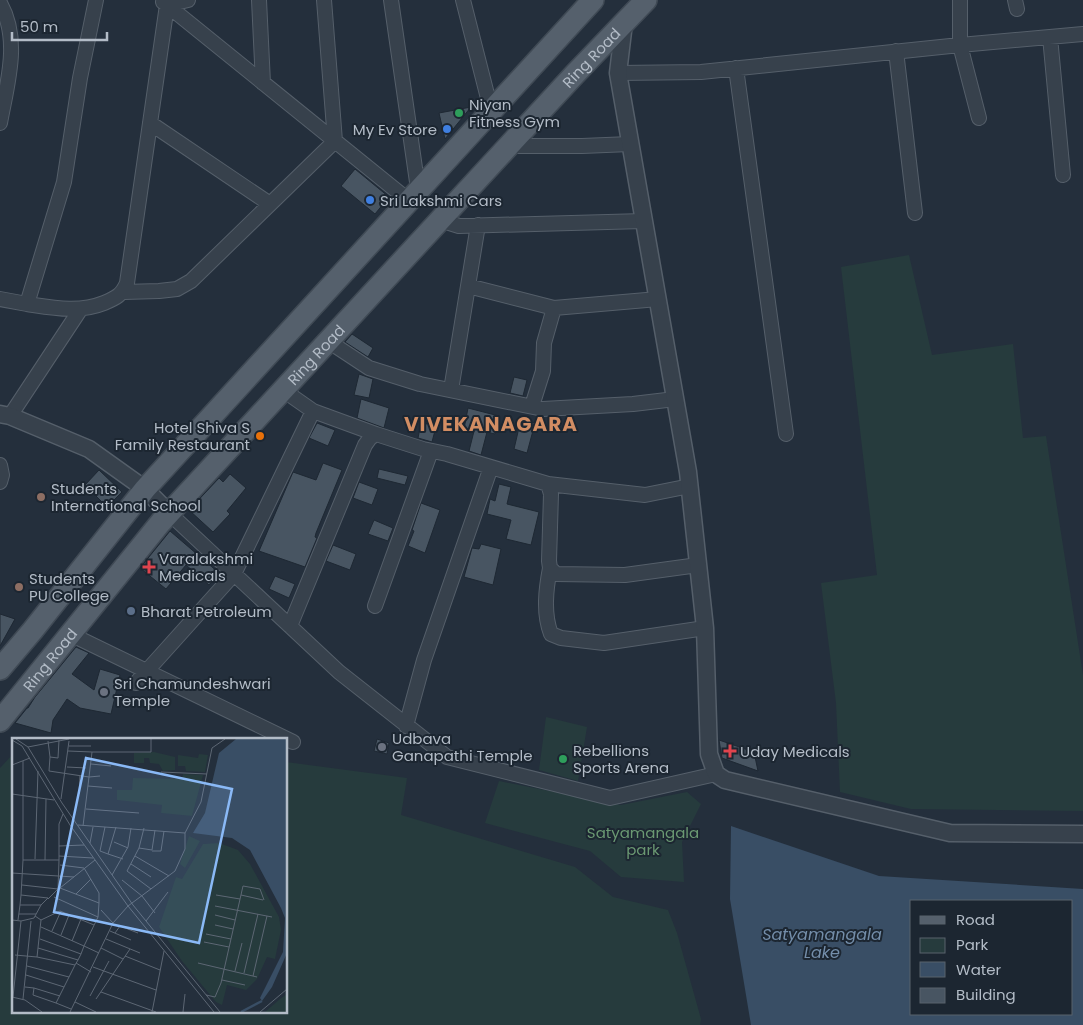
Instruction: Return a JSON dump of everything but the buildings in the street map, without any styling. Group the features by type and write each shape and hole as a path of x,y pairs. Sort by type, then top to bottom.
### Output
{"main road":[{"name":"Ring Road","path":"0,669 145,488 593,0"},
{"name":"Ring Road","path":"0,721 169,513 646,0"},
{"path":"413,195 440,220"}],"street":[{"path":"27,304 64,182 80,78 96,0"},
{"path":"164,3 188,0"},
{"path":"259,0 263,83"},
{"path":"324,0 335,141"},
{"path":"391,0 413,195"},
{"path":"464,0 491,110"},
{"path":"960,0 960,45 979,118"},
{"path":"0,3 5,14 6,48 1,114"},
{"path":"0,299 80,310 93,308 116,298 124,292 127,283 150,123 164,3"},
{"path":"164,3 335,141 413,195"},
{"path":"624,23 618,73 690,486 706,628 708,754 716,774 725,780 950,833 1083,834"},
{"path":"618,73 701,72 896,51 1083,34"},
{"path":"1050,37 1063,175"},
{"path":"896,51 916,213"},
{"path":"736,68 786,434"},
{"path":"150,123 270,204"},
{"path":"124,292 177,289 191,281 335,141"},
{"path":"509,146 630,144"},
{"path":"440,220 459,226 644,221"},
{"path":"451,390 478,225"},
{"path":"468,286 554,308 658,300"},
{"path":"532,406 543,371 544,343 554,308"},
{"path":"80,310 5,415 89,449 145,488 169,513 339,672 447,757 610,798 716,774"},
{"path":"328,341 369,368 420,384 543,409 633,404 675,399"},
{"path":"283,390 313,411 376,434 548,484 645,495 690,486"},
{"path":"136,684 234,574 313,411"},
{"path":"290,626 365,445 376,434"},
{"path":"375,606 431,451"},
{"path":"0,465 2,475 0,482"},
{"path":"406,726 424,660 491,467"},
{"path":"548,484 551,494 550,568 547,581 546,614 551,634 561,638 604,643 706,628"},
{"path":"550,568 556,574 625,575 698,565"},
{"path":"70,634 285,738"},
{"path":"288,740 293,742"}],"green space":[{"path":"909,255 932,355 1013,344 1023,438 1046,436 1083,675 1083,811 911,809 840,792 836,703 821,583 877,575 841,267"},
{"path":"546,717 587,727 578,781 539,770"},
{"path":"12,755 12,1012 288,1012 288,762 407,778 401,815 575,867 613,897 668,910 677,933 701,1019 700,1025 0,1025 0,768"},
{"name":"Satyamangala park","path":"499,781 621,805 687,792 701,804 682,842 684,882 621,877 590,851 485,823"}],"water":[{"name":"Satyamangala Lake","path":"731,826 879,876 1083,889 1083,1025 751,1025 730,899"}],"place":[{"name":"Niyan Fitness Gym","path":"459,113"},
{"name":"My Ev Store","path":"447,129"},
{"name":"Sri Lakshmi Cars","path":"370,200"},
{"name":"Hotel Shiva S Family Restaurant","path":"260,436"},
{"name":"Students International School","path":"41,497"},
{"name":"Varalakshmi Medicals","path":"149,567"},
{"name":"Students PU College","path":"19,587"},
{"name":"Bharat Petroleum","path":"131,611"},
{"name":"Sri Chamundeshwari Temple","path":"104,692"},
{"name":"Udbava Ganapathi Temple","path":"382,747"},
{"name":"Uday Medicals","path":"730,751"},
{"name":"Rebellions Sports Arena","path":"563,759"}],"district":[{"name":"VIVEKANAGARA","path":"491,424"}]}
